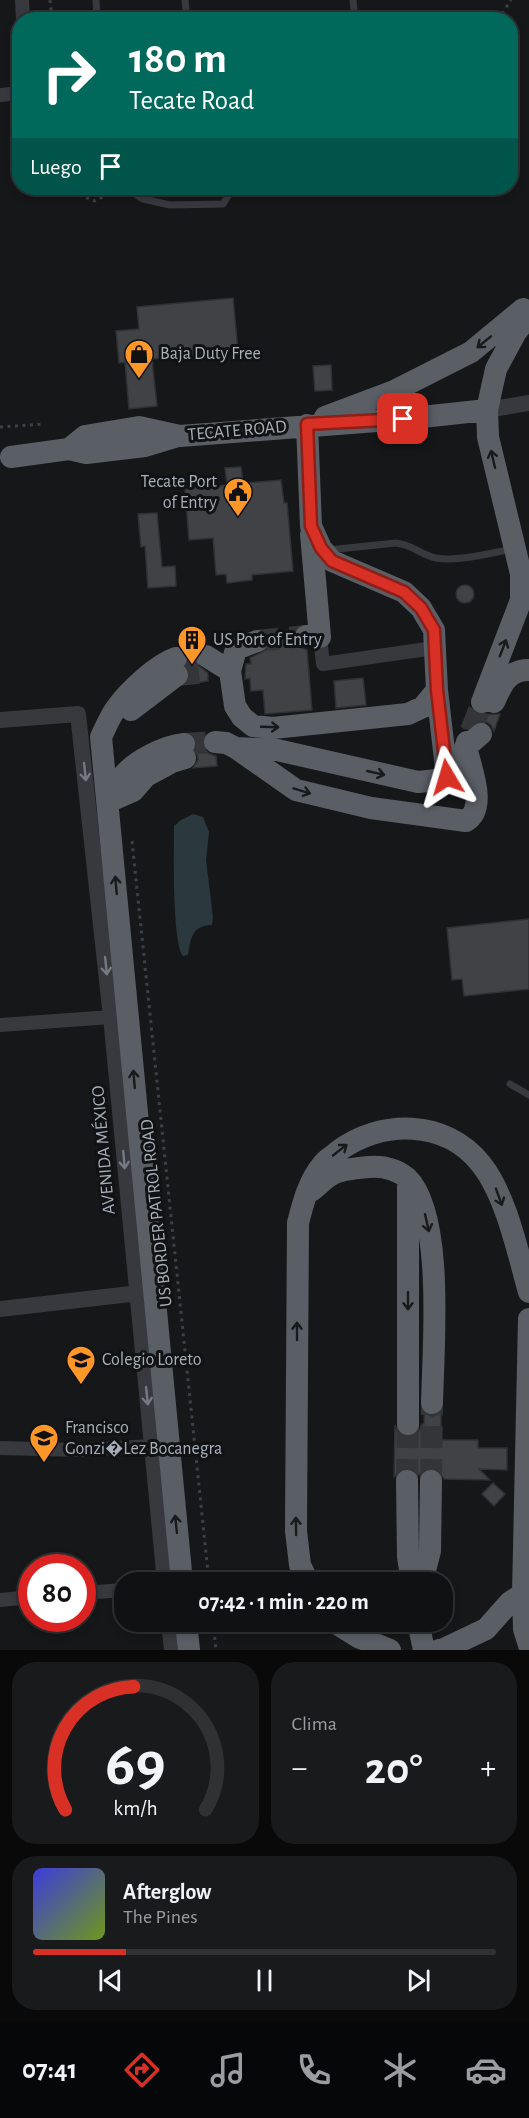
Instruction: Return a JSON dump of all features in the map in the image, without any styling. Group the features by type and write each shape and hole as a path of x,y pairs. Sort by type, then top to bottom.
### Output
{"highway":[{"path":"313,636 307,424 394,391 471,352 529,305"},
{"path":"529,316 516,332 496,369 487,410 488,436 521,574 529,621"},
{"name":"TECATE ROAD","path":"11,457 69,449 85,436 139,427 180,436 307,424 403,419 487,410"},
{"path":"311,526 332,561 404,592 421,608 434,630 437,690 447,777"},
{"path":"521,574 520,600 487,704 505,679 514,672 529,670"},
{"path":"257,641 236,649 215,666 235,706 242,717 253,726 273,728 408,714 423,707 437,690"},
{"path":"176,667 152,693 101,737 108,802 145,1293 181,1572"},
{"path":"472,738 476,792 474,810 470,819 466,821 371,808 296,790 222,748 277,750 418,782 438,781 447,777 460,763 472,738"},
{"path":"108,802 133,791 146,776 185,751"},
{"path":"304,1572 300,1564 296,1531 298,1223 305,1196 323,1164 350,1143 384,1130 415,1128 439,1133 465,1148 480,1161 492,1179 511,1229 529,1292"},
{"path":"305,1196 333,1174 360,1168 378,1166 395,1170 408,1179 423,1206 431,1239 432,1403"},
{"path":"408,1179 408,1424"},
{"path":"529,1319 525,1629 529,1645"},
{"path":"407,1481 408,1557 410,1572"},
{"path":"425,1572 430,1551 431,1481"},
{"path":"439,1650 486,1629 510,1602 526,1593"},
{"path":"187,1632 189,1650"},
{"path":"350,1632 390,1650"},
{"path":"420,1632 424,1650"}],"street":[{"path":"487,410 529,403"},
{"path":"313,636 322,664 434,648"},
{"name":"AVENIDA MÉXICO","path":"0,720 78,714 111,1017 145,1293 153,1446 164,1572"},
{"path":"0,1026 111,1017"},
{"path":"0,1309 145,1293"},
{"path":"0,1448 81,1450 153,1446"},
{"path":"96,1592 114,1591"},
{"path":"0,1600 18,1598"},
{"path":"170,1632 172,1650"}],"lane":[{"path":"136,195 143,199 170,205 223,204 229,195"},
{"path":"324,551 396,543 406,544 425,555 446,559 515,549"},
{"path":"510,1084 529,1095"}],"path":[{"path":"80,195 95,201 107,195"},
{"path":"0,427 44,424"},
{"name":"US BORDER PATROL ROAD","path":"132,841 208,1572"},
{"path":"214,1632 216,1650"}],"shaded area":[{"path":"193,814 203,817 209,832 206,860 213,917 212,925 196,930 188,955 183,956 179,947 175,915 174,826"}],"building":[{"path":"233,298 238,351 152,359 157,406 129,409 125,362 119,363 116,331 139,329 137,307"},
{"path":"331,365 332,390 315,391 313,366"},
{"name":"Tecate Port of Entry","path":"241,467 243,483 281,480 284,503 287,503 293,571 252,575 252,580 227,583 226,574 216,575 213,538 189,540 185,489 227,485 225,468"},
{"path":"157,513 162,567 175,566 176,586 148,588 145,546 141,547 138,514"},
{"path":"461,585 469,585 474,590 472,601 461,603 456,598 456,590"},
{"path":"294,630 294,642 307,650 312,710 265,714 263,690 251,691 250,678 245,679 246,664 251,664 250,658 268,649 270,643 267,632"},
{"path":"187,650 194,650 194,662 208,673 208,681 187,684 190,674 187,666 189,659"},
{"path":"363,678 366,705 336,708 334,681"},
{"path":"470,708 478,715 500,714 494,731 485,721 478,721 466,729 463,728"},
{"path":"203,736 203,747 208,753 216,756 217,766 193,768 198,760 195,737"},
{"path":"529,919 529,989 464,996 462,979 452,980 447,928"},
{"path":"424,1413 432,1416 441,1413 441,1440 478,1440 478,1448 507,1448 507,1470 479,1469 490,1480 444,1479 438,1470 432,1468 424,1470 419,1475 414,1470 406,1468 400,1470 394,1477 395,1425 402,1436 414,1436 424,1424"},
{"path":"493,1483 505,1494 494,1506 482,1494"}],"tunnel":[{"path":"257,641 306,636"},
{"path":"176,658 206,656"},
{"path":"177,675 208,672"},
{"path":"471,731 482,702"},
{"path":"184,744 215,742"},
{"path":"431,1481 432,1403"},
{"path":"407,1481 408,1424"}],"place":[{"name":"Baja Duty Free","path":"139,380"},
{"name":"Tecate Port of Entry","path":"238,518"},
{"name":"US Port of Entry","path":"192,666"},
{"name":"Colegio Loreto","path":"81,1386"},
{"name":"Francisco Gonzi�Lez Bocanegra","path":"44,1464"}],"route":[{"path":"403,419 307,424 311,526 321,548 332,561 404,592 421,608 434,630 437,690 447,777"}]}
